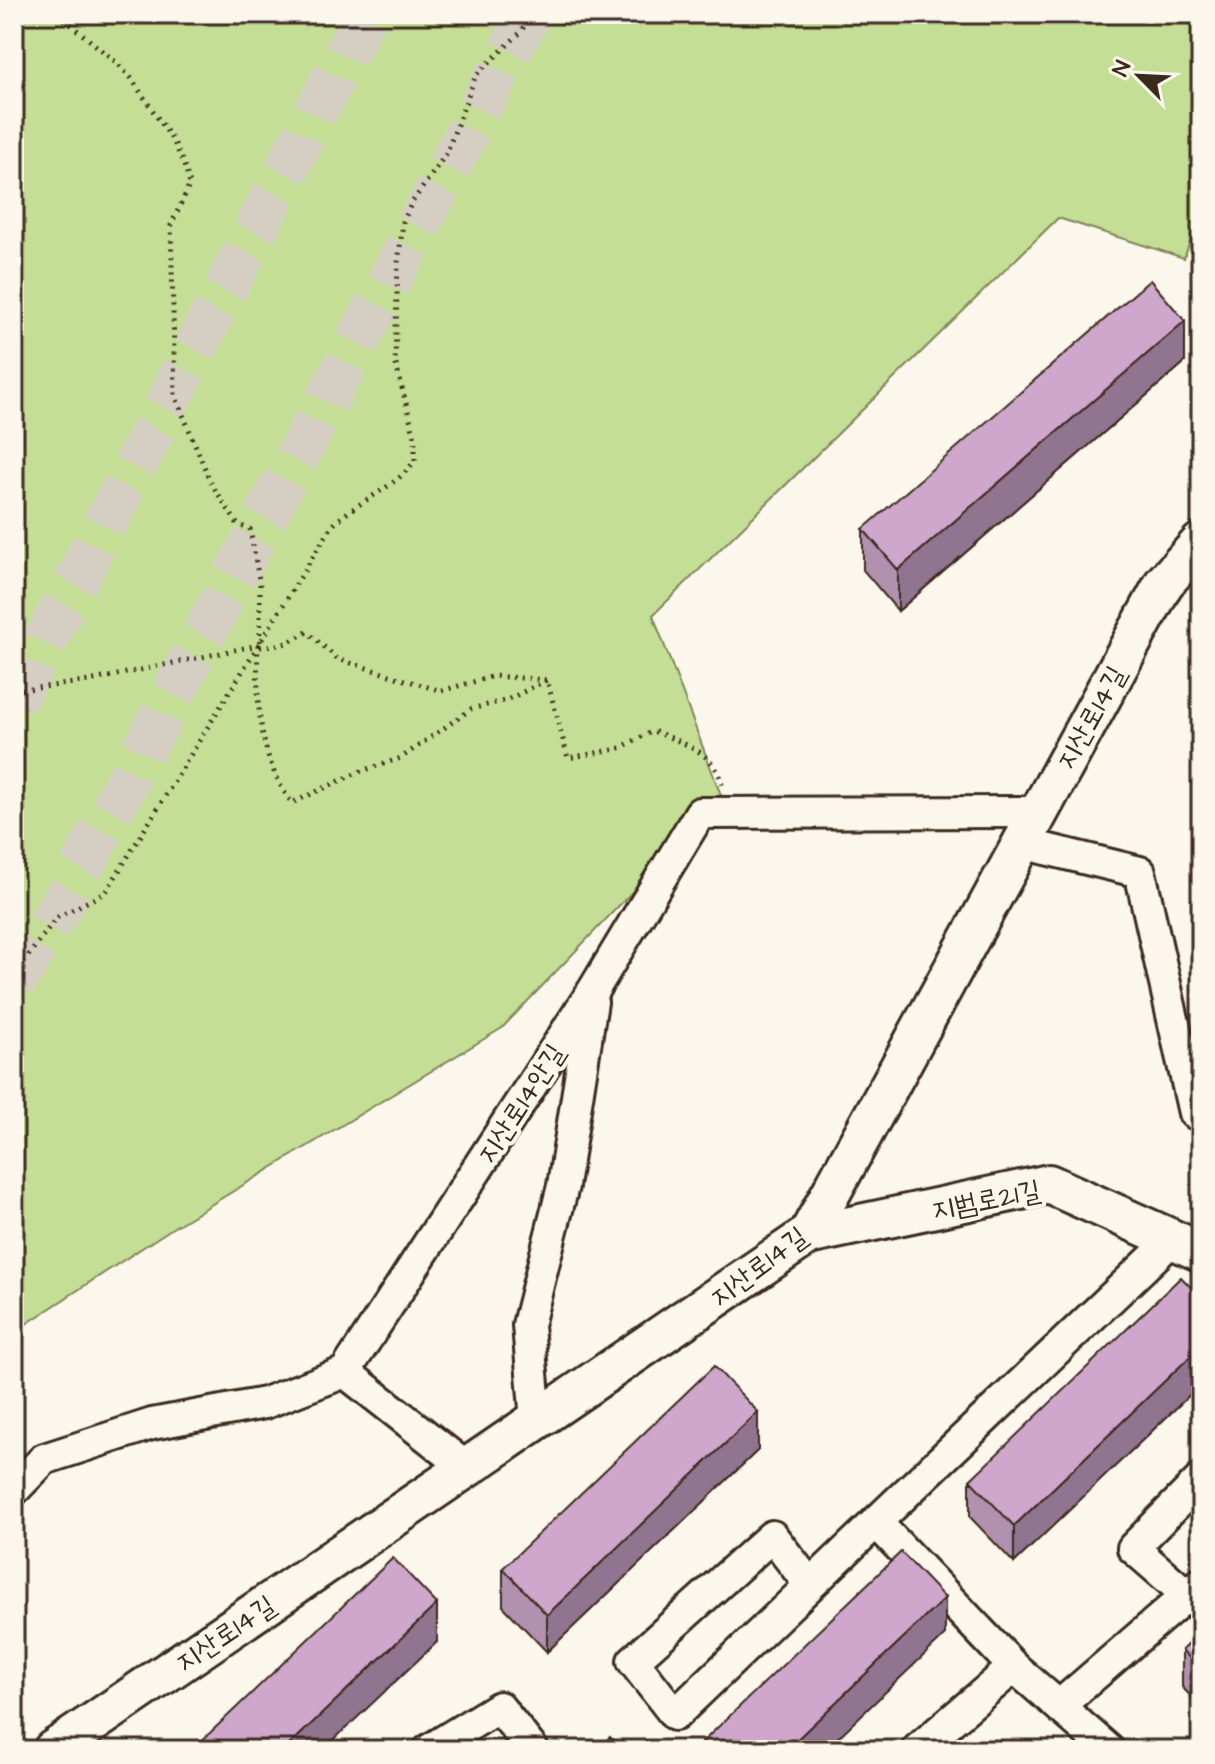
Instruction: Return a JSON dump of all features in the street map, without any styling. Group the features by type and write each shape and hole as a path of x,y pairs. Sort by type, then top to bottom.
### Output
{"street":[{"name":"지산로14길","path":"66,1747 808,1235 1164,583 1201,542"},
{"name":"지산로14안길","path":"345,1372 594,989 700,813 1029,828 1140,872 1194,1113"},
{"path":"536,1421 528,1325 563,1186 594,989"},
{"name":"지범로21길","path":"808,1235 1049,1184 1187,1245"},
{"path":"810,1585 772,1536 633,1661 675,1715 876,1522 1187,1245"},
{"path":"14,1490 44,1459 152,1424 265,1403 345,1372 467,1468"},
{"path":"1059,1706 1194,1589 1133,1548 1201,1479"},
{"path":"876,1522 1014,1667 1109,1750"},
{"path":"929,1747 1014,1667"},
{"path":"429,1750 499,1707 533,1750"}],"path":[{"path":"58,14 131,78 174,142 190,184 171,225 175,395 210,481 238,525 250,529 260,585 255,683 267,755 292,803 359,772 401,758 471,709 507,700 547,680"},
{"path":"14,975 56,918 106,892 259,648 312,553 332,526 349,508 410,468 415,460 415,438 395,361 398,263 403,222 411,204 446,154 476,75 520,33 532,14"},
{"path":"14,691 89,681 258,645 259,648 287,643 307,632 338,659 441,691 494,676 547,680"},
{"path":"547,680 568,758 618,749 653,731 693,747 719,769 728,813"}],"green space":[{"path":"14,14 1201,14 1201,212 1184,258 1058,218 653,615 722,798 502,1028 171,1229 14,1332"}],"building":[{"path":"1150,280 1185,321 898,570 863,529"},
{"path":"1181,1277 1201,1298 1201,1346 1014,1526 970,1480"},
{"path":"714,1366 758,1412 547,1615 503,1568"},
{"path":"901,1552 945,1598 786,1750 694,1750"},
{"path":"393,1558 437,1604 284,1750 192,1750"},
{"path":"1201,1631 1201,1670 1182,1650"},
{"path":"610,1737 622,1750 596,1750"}],"tunnel":[{"path":"14,702 366,14"},
{"path":"14,983 69,892 529,14"}]}
